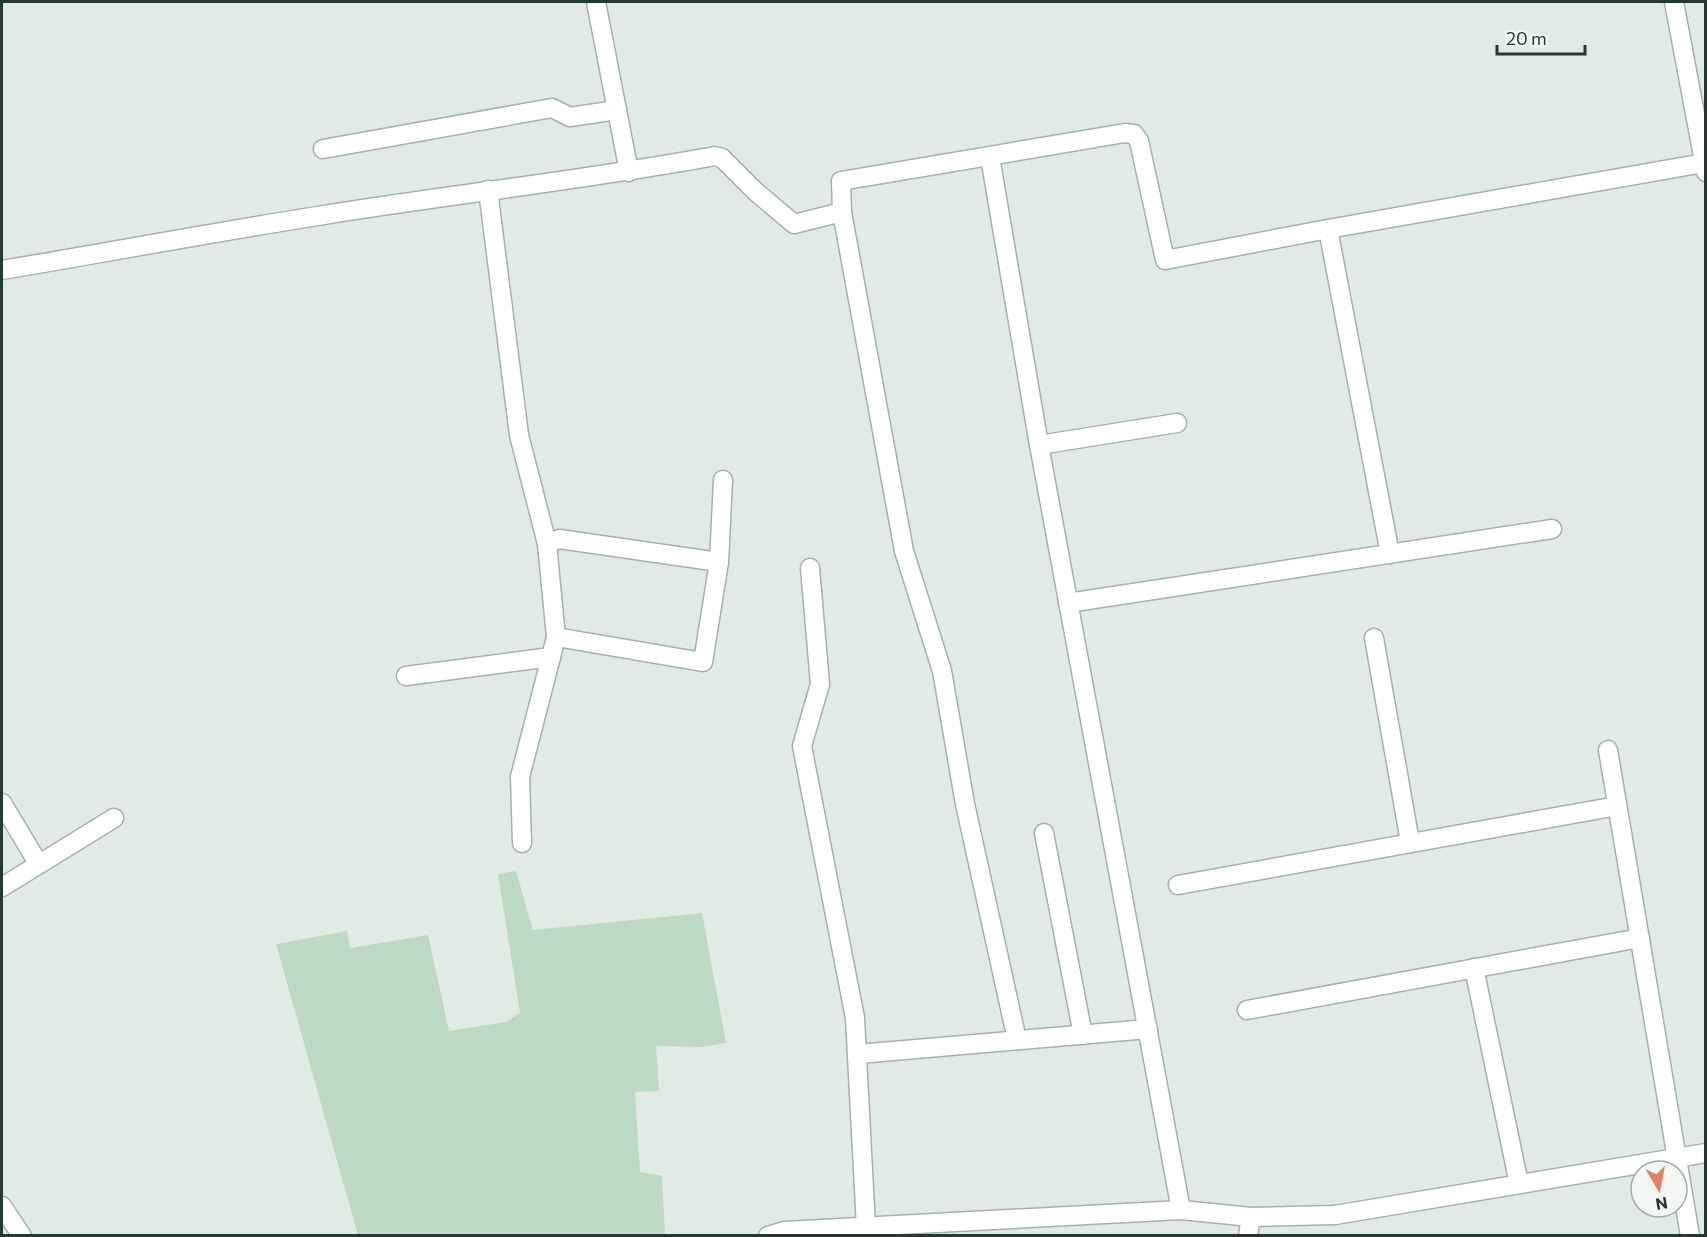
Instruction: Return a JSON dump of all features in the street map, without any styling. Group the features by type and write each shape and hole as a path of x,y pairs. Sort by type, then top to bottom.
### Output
{"street":[{"path":"596,2 629,172"},
{"path":"1017,1041 965,804 942,671 904,551 842,212 841,181 1125,133 1134,134 1139,141 1166,260 1328,229 1705,168 1674,2"},
{"path":"323,149 552,108 570,117 617,110"},
{"path":"2,270 324,215 488,190 629,172 715,156 722,158 755,191 794,224 842,212"},
{"path":"990,157 1039,445 1181,1210"},
{"path":"488,190 519,435 546,544 556,637 519,777 522,843"},
{"path":"1328,229 1390,554"},
{"path":"1039,445 1177,423"},
{"path":"556,637 703,662 719,562 723,480"},
{"path":"1068,603 1552,530"},
{"path":"546,544 559,539 719,562"},
{"path":"810,568 820,684 802,746 855,1018 866,1227"},
{"path":"1374,638 1410,842"},
{"path":"406,676 551,657"},
{"path":"1608,750 1690,1236"},
{"path":"2,803 38,863"},
{"path":"1178,885 1617,806"},
{"path":"2,886 114,818"},
{"path":"1044,833 1083,1035"},
{"path":"1247,1010 1640,938"},
{"path":"1474,968 1519,1184"},
{"path":"858,1054 1148,1029"},
{"path":"768,1236 784,1231 1181,1210 1251,1217 1335,1215 1706,1153"},
{"path":"2,1206 22,1236"},
{"path":"1248,1236 1251,1217"}],"green space":[{"path":"516,871 533,930 702,913 726,1043 702,1047 656,1046 659,1091 635,1092 640,1172 662,1176 665,1235 358,1235 276,944 347,931 350,948 428,935 449,1031 506,1022 520,1013 498,874"}]}
